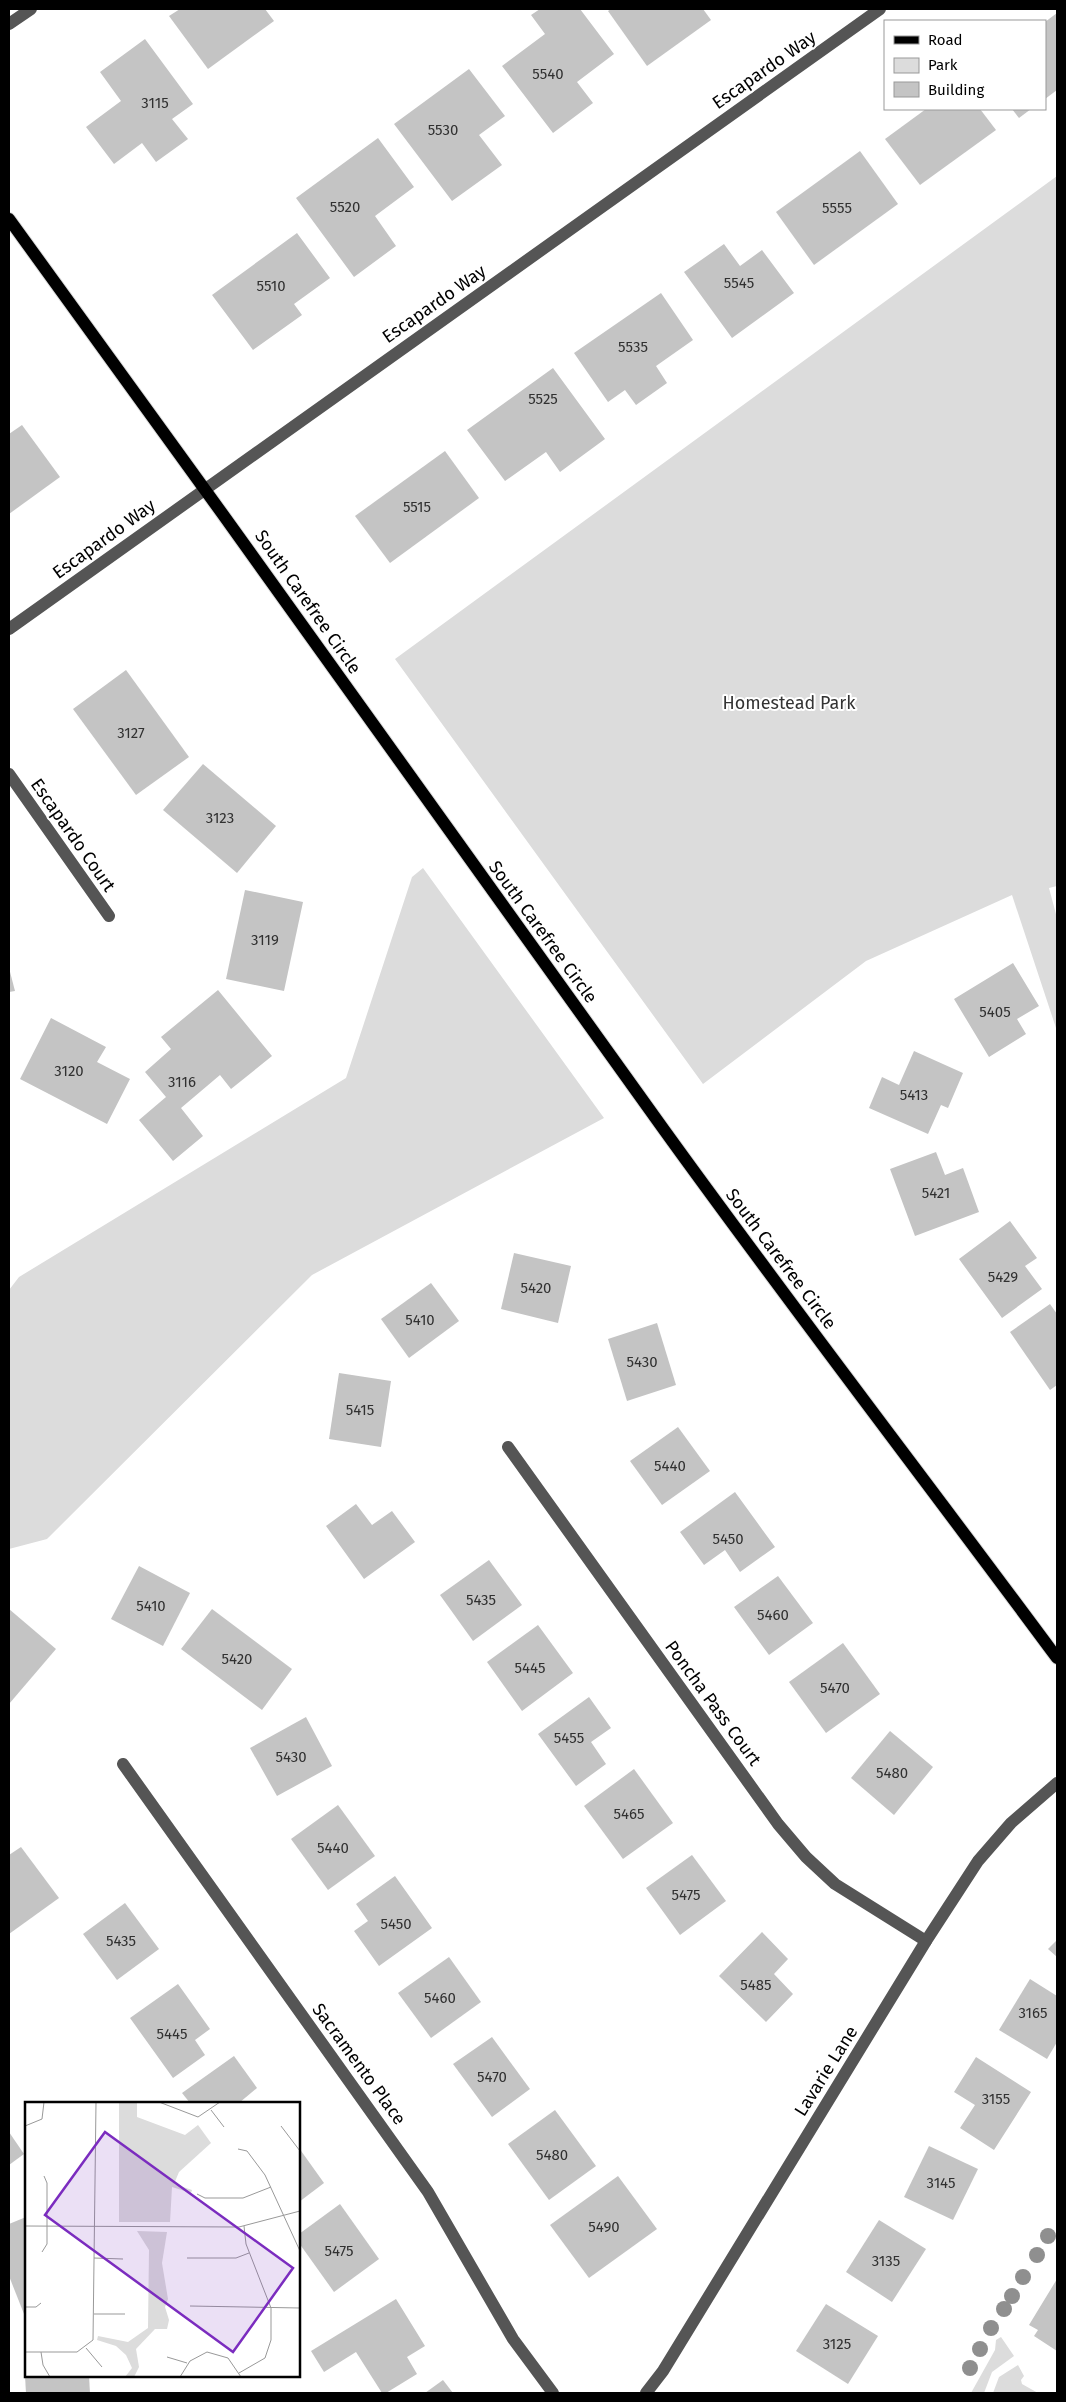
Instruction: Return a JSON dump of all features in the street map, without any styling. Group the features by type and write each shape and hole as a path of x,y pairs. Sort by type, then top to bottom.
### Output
{"main road":[{"name":"South Carefree Circle","path":"9,219 205,488 662,1128 1057,1658"}],"street":[{"path":"9,24 31,9"},
{"name":"Escapardo Way","path":"9,628 880,9"},
{"name":"Escapardo Court","path":"9,774 109,916"},
{"name":"Poncha Pass Court","path":"508,1447 778,1824 806,1857 835,1884 926,1941"},
{"name":"Sacramento Place","path":"123,1764 428,2192 513,2339 552,2393"},
{"name":"Lavarie Lane","path":"646,2393 663,2371 926,1941 978,1861 1011,1823 1057,1784"}],"green space":[{"name":"Homestead Park","path":"1057,176 1057,886 1049,888 1057,918 1057,1031 1012,895 866,961 703,1084 395,659"},
{"path":"423,868 604,1118 312,1275 47,1539 9,1549 9,1290 19,1277 346,1078 412,877"},
{"path":"1001,2337 1014,2356 992,2372 984,2393 971,2393 995,2350 996,2340"},
{"path":"1018,2365 1024,2376 1021,2380 1022,2384 1038,2393 993,2393 999,2377"}],"building":[{"path":"180,9 265,9 274,21 208,69 169,16"},
{"path":"540,9 580,9 614,54 577,82 593,103 553,133 502,66 545,34 531,15"},
{"path":"611,9 703,9 711,20 647,66 608,11"},
{"path":"1057,13 1057,90 1046,98 1046,21"},
{"path":"145,39 193,104 172,119 188,139 156,162 142,143 114,164 86,127 121,101 100,72"},
{"path":"469,69 505,116 479,135 502,165 452,201 394,124"},
{"path":"925,110 981,110 996,130 920,185 885,139"},
{"path":"1013,110 1030,110 1019,118"},
{"path":"378,138 414,187 375,216 396,246 354,277 296,198"},
{"path":"860,151 898,204 814,265 776,212"},
{"path":"297,233 330,278 294,304 302,315 253,350 212,295"},
{"path":"724,244 740,266 762,250 794,293 732,338 684,272"},
{"path":"661,293 693,340 656,366 667,383 636,405 625,390 608,402 574,353"},
{"path":"553,368 605,439 560,472 546,452 505,481 467,430"},
{"path":"22,425 60,477 9,514 9,434"},
{"path":"445,451 479,498 390,563 355,516"},
{"path":"126,670 189,757 136,795 73,709"},
{"path":"203,764 276,826 237,873 163,810"},
{"path":"245,890 303,902 284,991 226,979"},
{"path":"1013,963 1039,1006 1017,1019 1026,1034 989,1057 954,999"},
{"path":"9,968 15,991 9,992"},
{"path":"218,990 272,1056 231,1089 220,1075 181,1108 203,1136 173,1161 139,1120 166,1097 145,1072 171,1049 161,1037"},
{"path":"51,1018 106,1047 97,1062 130,1079 107,1124 20,1079"},
{"path":"914,1051 963,1073 948,1108 941,1105 928,1134 869,1108 882,1077 899,1085"},
{"path":"936,1152 945,1175 963,1168 979,1212 915,1236 890,1169"},
{"path":"1010,1221 1037,1258 1025,1266 1042,1289 1002,1318 959,1259"},
{"path":"514,1253 571,1266 558,1323 501,1309"},
{"path":"431,1283 459,1321 409,1358 381,1319"},
{"path":"1050,1304 1057,1314 1057,1385 1050,1390 1010,1332"},
{"path":"657,1323 676,1385 627,1401 608,1339"},
{"path":"339,1373 391,1381 381,1447 329,1439"},
{"path":"678,1427 710,1471 662,1505 630,1461"},
{"path":"735,1492 775,1547 740,1572 725,1550 704,1565 680,1532"},
{"path":"356,1504 372,1525 392,1511 415,1542 364,1579 326,1526"},
{"path":"489,1560 522,1605 473,1641 440,1595"},
{"path":"139,1566 190,1593 163,1646 111,1619"},
{"path":"778,1576 813,1623 769,1655 734,1607"},
{"path":"9,1609 56,1649 9,1704"},
{"path":"212,1609 292,1669 262,1710 181,1649"},
{"path":"538,1625 573,1673 522,1711 487,1662"},
{"path":"843,1643 880,1694 826,1733 789,1682"},
{"path":"589,1697 611,1728 591,1742 606,1764 576,1786 538,1734"},
{"path":"306,1717 332,1766 277,1796 250,1748"},
{"path":"890,1731 933,1767 894,1815 851,1778"},
{"path":"634,1769 673,1823 623,1859 584,1806"},
{"path":"338,1805 375,1856 328,1890 291,1839"},
{"path":"21,1847 59,1898 9,1934 9,1855"},
{"path":"692,1855 726,1901 680,1935 646,1888"},
{"path":"395,1876 432,1928 379,1966 354,1931 368,1921 356,1904"},
{"path":"125,1903 159,1949 117,1980 83,1934"},
{"path":"762,1932 788,1959 774,1974 793,1994 766,2022 719,1976"},
{"path":"1057,1940 1057,1957 1048,1949"},
{"path":"449,1957 481,2002 431,2038 398,1993"},
{"path":"1030,1979 1057,1996 1057,2042 1047,2059 999,2030"},
{"path":"178,1984 210,2029 195,2040 205,2055 173,2078 130,2018"},
{"path":"492,2037 530,2089 492,2117 453,2064"},
{"path":"234,2056 257,2088 240,2102 189,2102 182,2093"},
{"path":"976,2057 1031,2092 994,2150 960,2128 975,2105 954,2092"},
{"path":"555,2110 596,2166 549,2200 508,2144"},
{"path":"9,2132 24,2154 9,2165"},
{"path":"929,2146 978,2169 953,2220 904,2197"},
{"path":"300,2149 324,2183 300,2201"},
{"path":"618,2176 657,2229 589,2278 550,2225"},
{"path":"340,2204 379,2259 334,2292 300,2244 300,2233"},
{"path":"25,2217 24,2314 9,2276 9,2224"},
{"path":"879,2220 926,2249 892,2302 846,2272"},
{"path":"1057,2279 1057,2351 1034,2336 1038,2330 1029,2325"},
{"path":"396,2299 425,2346 407,2357 417,2374 386,2393 382,2393 356,2352 324,2372 311,2351"},
{"path":"826,2304 878,2336 848,2384 796,2351"},
{"path":"25,2377 89,2377 90,2393 26,2393"},
{"path":"443,2380 453,2393 425,2393"}]}
